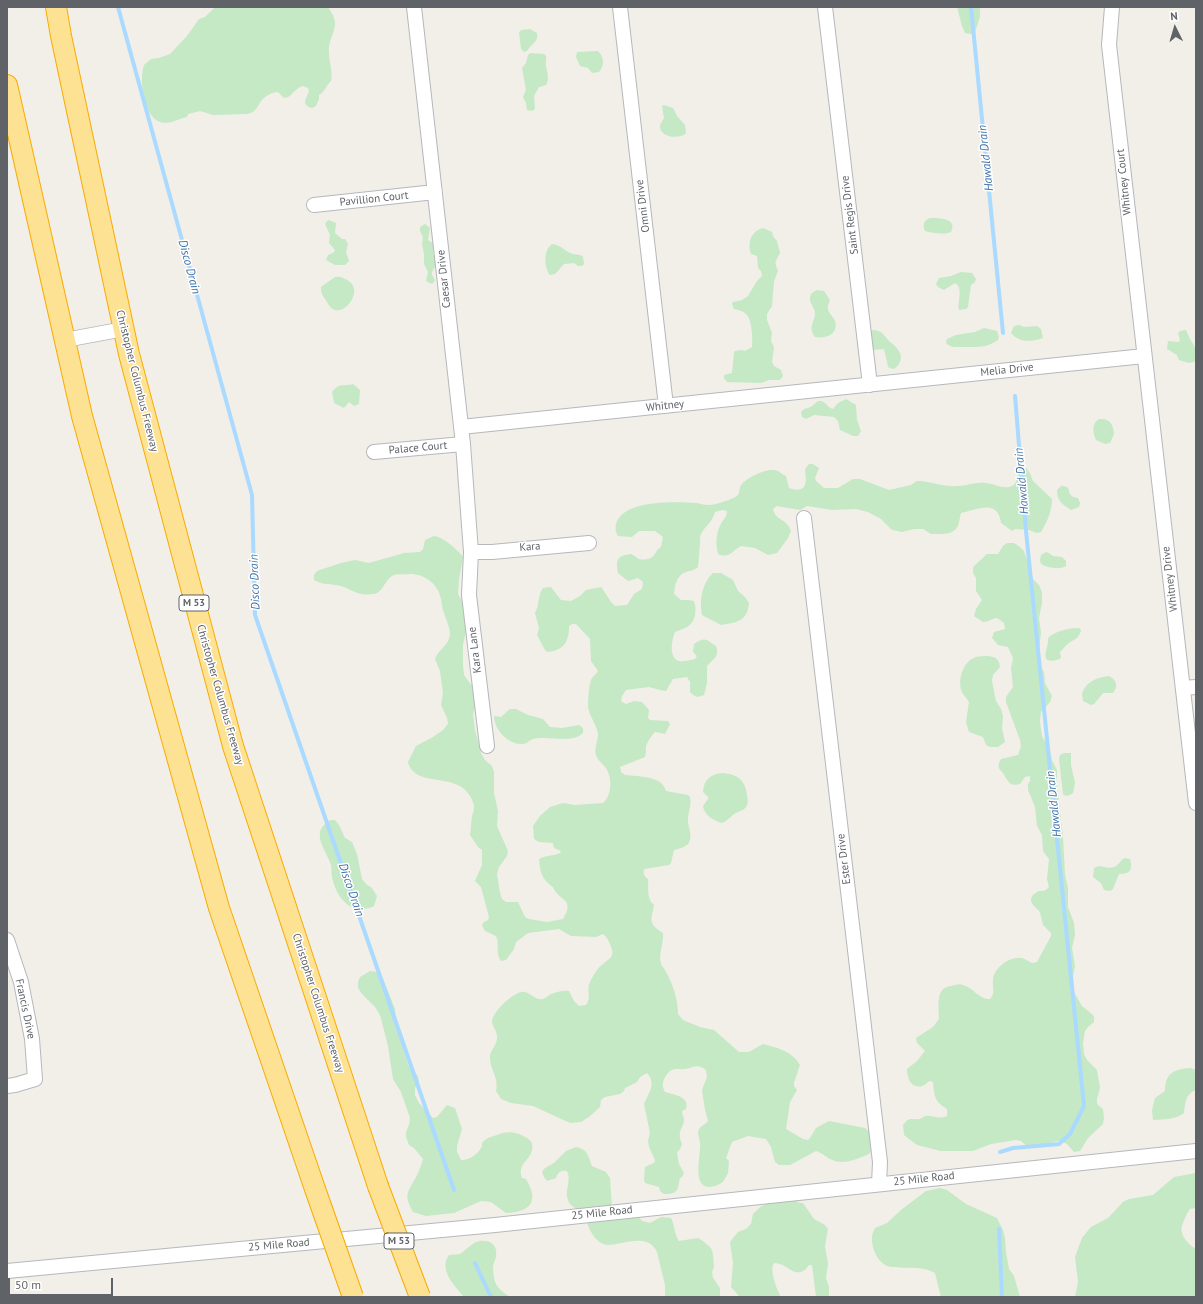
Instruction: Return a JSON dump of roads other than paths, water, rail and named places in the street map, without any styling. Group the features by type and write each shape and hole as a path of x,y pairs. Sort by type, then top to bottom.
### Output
{"highway":[{"name":"Christopher Columbus Freeway","path":"56,7 124,329 153,448 233,746 378,1186 420,1297"},
{"path":"7,85 82,416 219,908 353,1297"}],"street":[{"name":"Caesar Drive","path":"414,7 463,444 471,552"},
{"name":"Omni Drive","path":"620,7 666,406"},
{"name":"Saint Regis Drive","path":"825,7 870,384"},
{"name":"Whitney Court","path":"1112,7 1109,45 1144,356"},
{"name":"Pavillion Court","path":"314,205 435,192"},
{"path":"65,340 124,329"},
{"name":"Melia Drive","path":"870,384 1144,356"},
{"name":"Whitney Drive","path":"1144,356 1189,688 1196,803"},
{"name":"Whitney","path":"461,427 870,384"},
{"name":"Palace Court","path":"374,452 463,444"},
{"name":"Ester Drive","path":"804,518 880,1162 879,1184"},
{"name":"Kara","path":"471,552 492,552 527,547 589,543"},
{"name":"Kara Lane","path":"471,552 468,595 487,746"},
{"name":"Francis Drive","path":"7,940 21,982 31,1032 35,1079 16,1085 7,1086"},
{"name":"25 Mile Road","path":"7,1271 487,1226 1196,1150"}],"waterway":[{"name":"Disco Drain","path":"118,7 252,495 255,615 454,1190"},
{"name":"Hawald Drain","path":"971,7 1003,333"},
{"name":"Hawald Drain","path":"1000,1152 1013,1148 1059,1144 1070,1134 1084,1106 1026,531 1015,396"},
{"name":"Hawald Drain","path":"999,1229 1002,1297"},
{"name":"Disco Drain","path":"475,1263 491,1297"}]}
